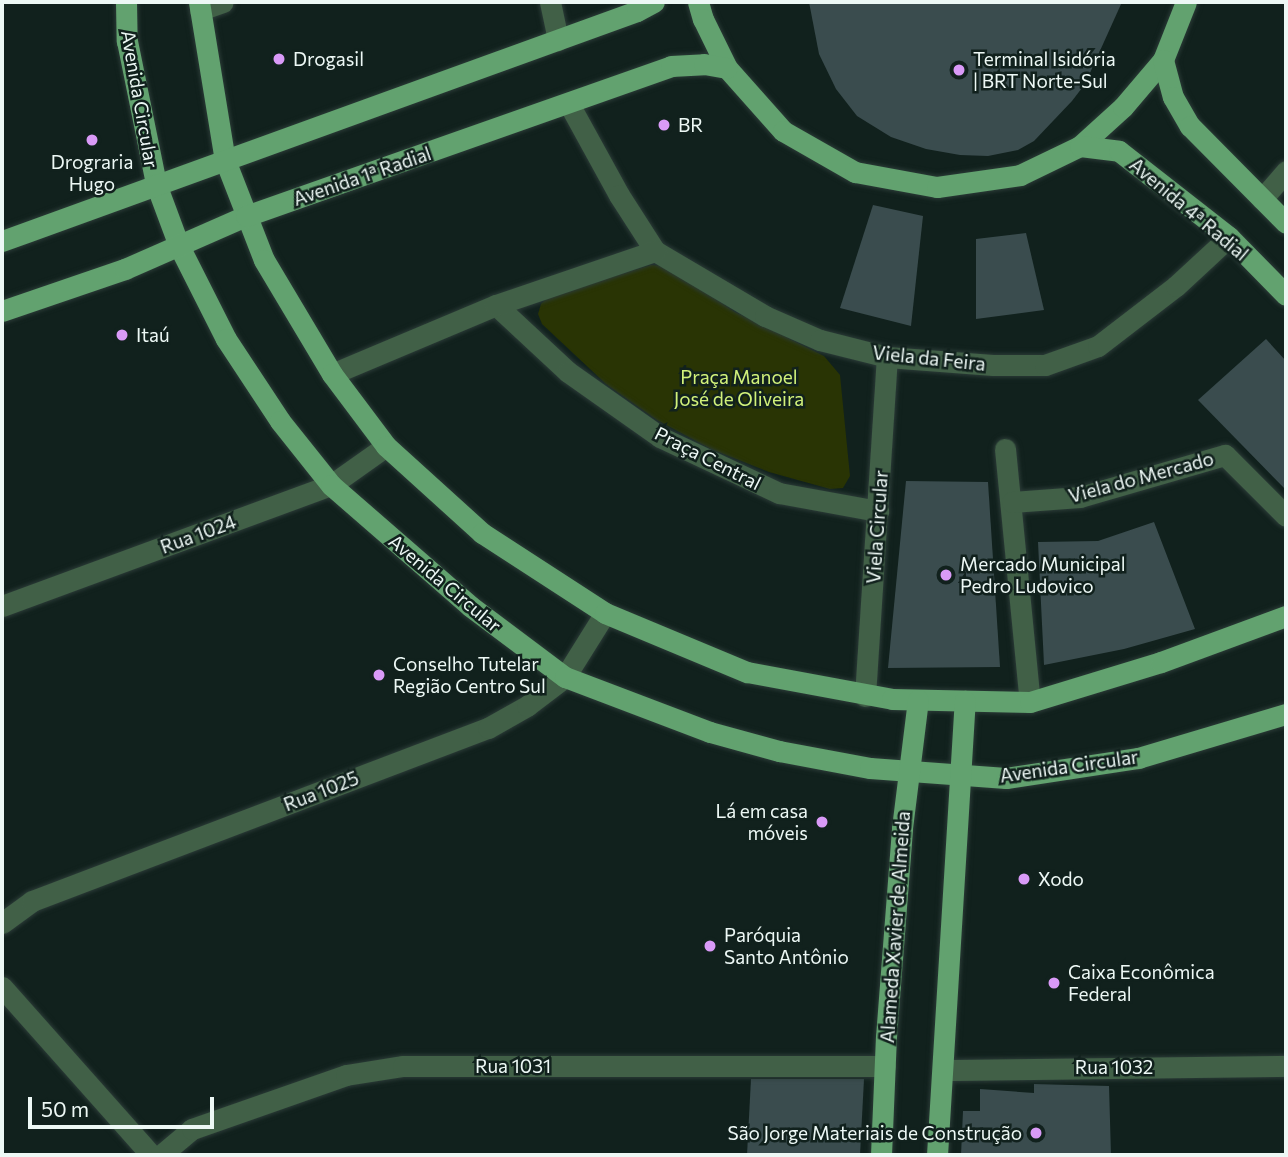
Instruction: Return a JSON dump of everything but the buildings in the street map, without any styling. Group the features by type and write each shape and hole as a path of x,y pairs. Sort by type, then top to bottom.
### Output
{"main road":[{"name":"Avenida Circular","path":"125,2 127,41 156,184 179,246 226,340 280,421 331,485 470,606 565,677 710,732 767,748 870,768 1006,778 1138,758 1286,714"},
{"path":"2,241 558,40 654,2"},
{"path":"698,2 703,19 727,68 783,131 855,172 937,187 1020,175 1080,146 1123,107 1163,60 1186,2"},
{"path":"199,6 226,160 246,216 264,260 332,373 386,446 482,533 605,613 747,672 865,696 1030,702 1161,662 1286,616"},
{"path":"1163,60 1172,97 1190,126 1286,223"},
{"name":"Avenida 1ª Radial","path":"2,311 125,269 246,216 569,104 671,65 704,64 727,68"},
{"name":"Avenida 4ª Radial","path":"1080,146 1119,151 1229,237 1286,295"},
{"name":"Alameda Xavier de Almeida","path":"881,1155 885,1066 908,772 918,700"},
{"path":"937,1155 965,701"}],"street":[{"path":"199,6 223,2"},
{"path":"550,2 558,40"},
{"name":"Viela da Feira","path":"569,104 619,195 655,251 765,316 820,340 887,357 993,365 1045,365 1098,346 1176,286 1229,237"},
{"path":"1262,199 1286,172"},
{"path":"332,373 496,305 655,251"},
{"name":"Praça Central","path":"496,305 568,372 660,437 779,493 878,511"},
{"name":"Viela Circular","path":"865,696 887,357"},
{"name":"Rua 1024","path":"2,606 331,485 386,446"},
{"path":"1005,449 1030,702"},
{"name":"Viela do Mercado","path":"1012,502 1080,497 1225,455 1286,516"},
{"name":"Rua 1025","path":"2,923 32,901 488,728 527,706 565,677 605,613"},
{"path":"2,987 151,1155"},
{"name":"Rua 1031","path":"161,1155 192,1129 346,1075 403,1066 885,1066"},
{"name":"Rua 1032","path":"943,1070 1286,1066"}],"green space":[{"name":"Praça Manoel José de Oliveira","path":"651,265 665,266 735,312 824,356 840,375 850,476 843,488 830,489 769,472 711,449 657,420 606,384 542,324 538,314 541,304 549,296"}],"place":[{"name":"Drogasil","path":"279,59"},
{"name":"Terminal Isidória | BRT Norte-Sul","path":"959,70"},
{"name":"BR","path":"664,125"},
{"name":"Drograria Hugo","path":"92,140"},
{"name":"Itaú","path":"122,335"},
{"name":"Mercado Municipal Pedro Ludovico","path":"946,575"},
{"name":"Conselho Tutelar Região Centro Sul","path":"379,675"},
{"name":"Lá em casa móveis","path":"822,822"},
{"name":"Xodo","path":"1024,879"},
{"name":"Paróquia Santo Antônio","path":"710,946"},
{"name":"Caixa Econômica Federal","path":"1054,983"},
{"name":"São Jorge Materiais de Construção","path":"1036,1133"}]}
